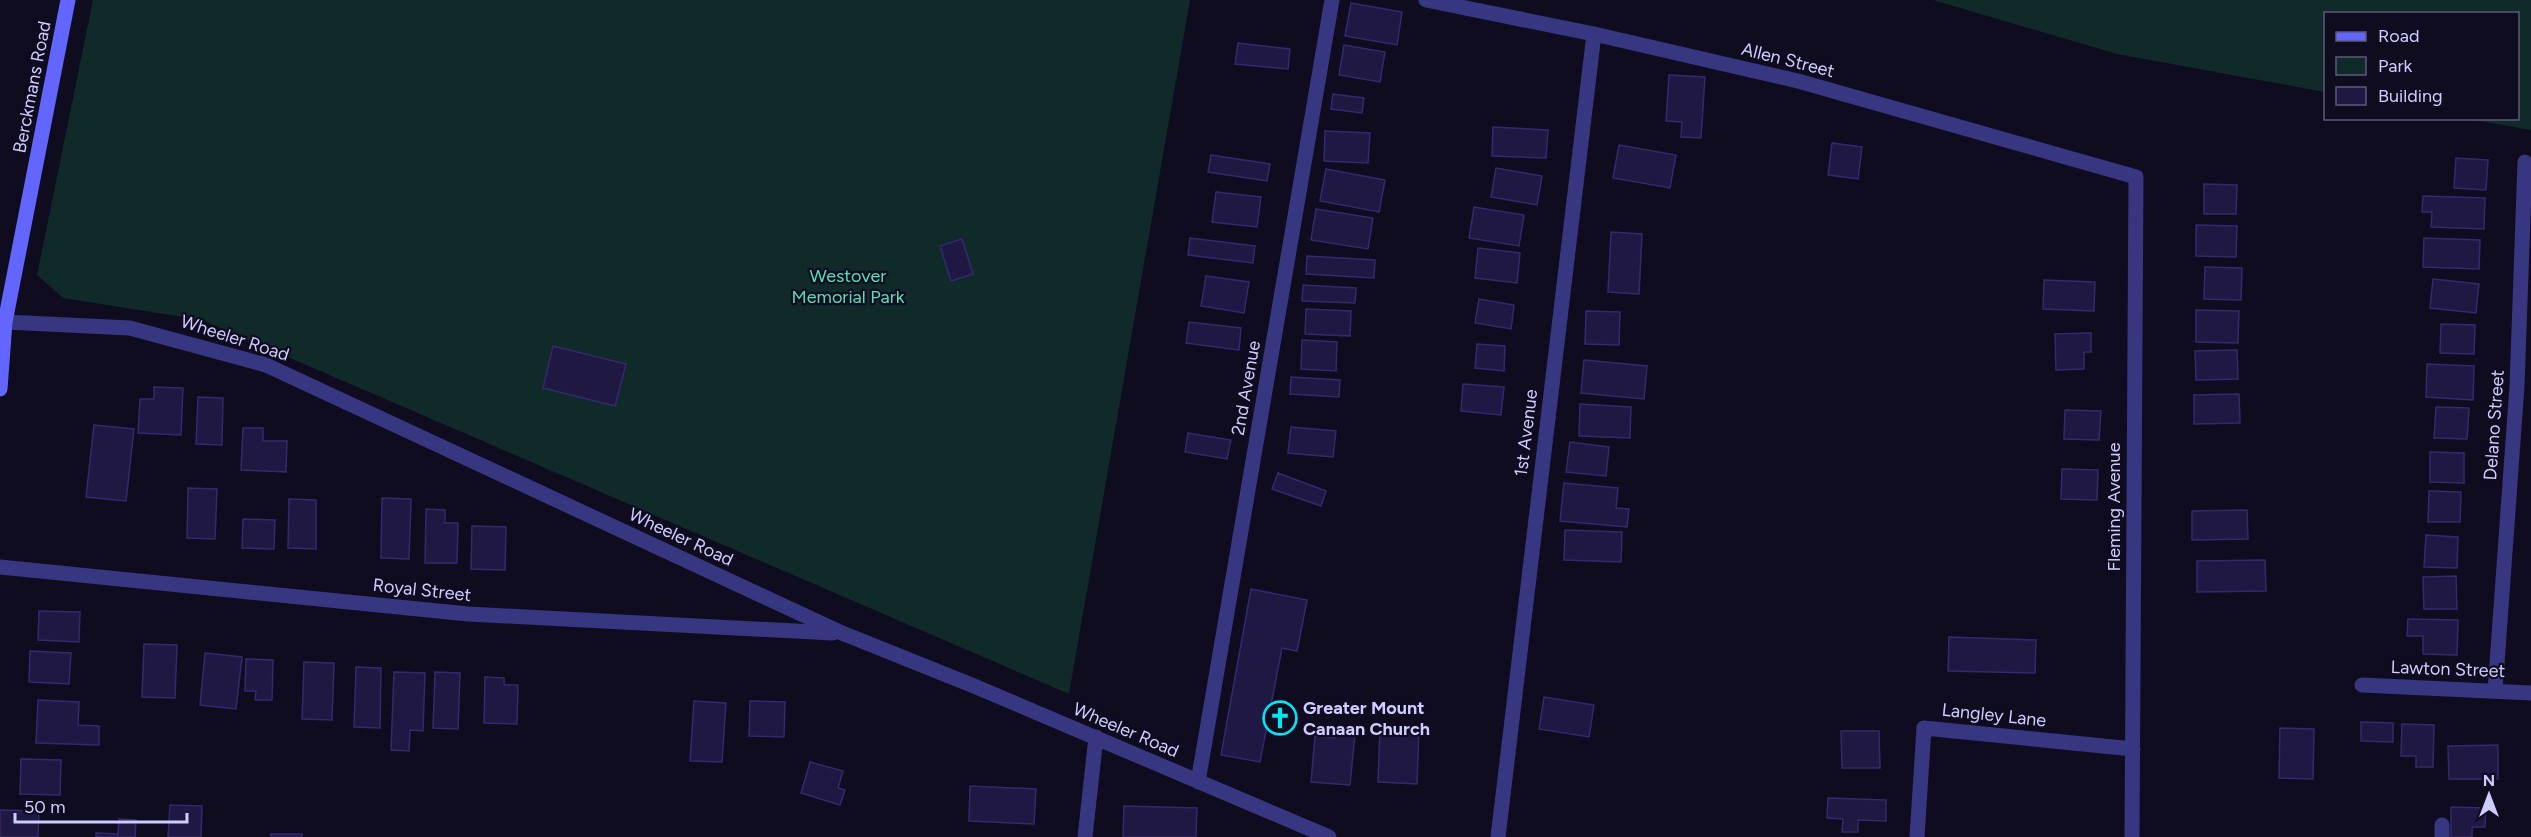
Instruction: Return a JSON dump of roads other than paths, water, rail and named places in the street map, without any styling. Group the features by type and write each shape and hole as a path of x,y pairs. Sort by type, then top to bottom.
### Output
{"main road":[{"name":"Berckmans Road","path":"0,388 5,322 68,0"}],"street":[{"name":"2nd Avenue","path":"1197,782 1332,0"},
{"name":"Allen Street","path":"1426,0 1594,34 1798,81 2136,177"},
{"name":"1st Avenue","path":"1498,837 1594,34"},
{"name":"Delano Street","path":"2495,691 2524,387 2525,162"},
{"name":"Fleming Avenue","path":"2132,837 2136,177"},
{"name":"Wheeler Road","path":"5,322 130,328 266,365 842,633 1096,737 1329,837"},
{"name":"Royal Street","path":"0,567 468,614 842,633"},
{"name":"Lawton Street","path":"2362,685 2531,693"},
{"name":"Langley Lane","path":"1917,837 1924,728 2133,750"},
{"path":"1085,837 1096,737"}],"place":[{"name":"Greater Mount Canaan Church","path":"1280,718"}],"park label":[{"name":"Westover Memorial Park","path":"848,286"}]}
